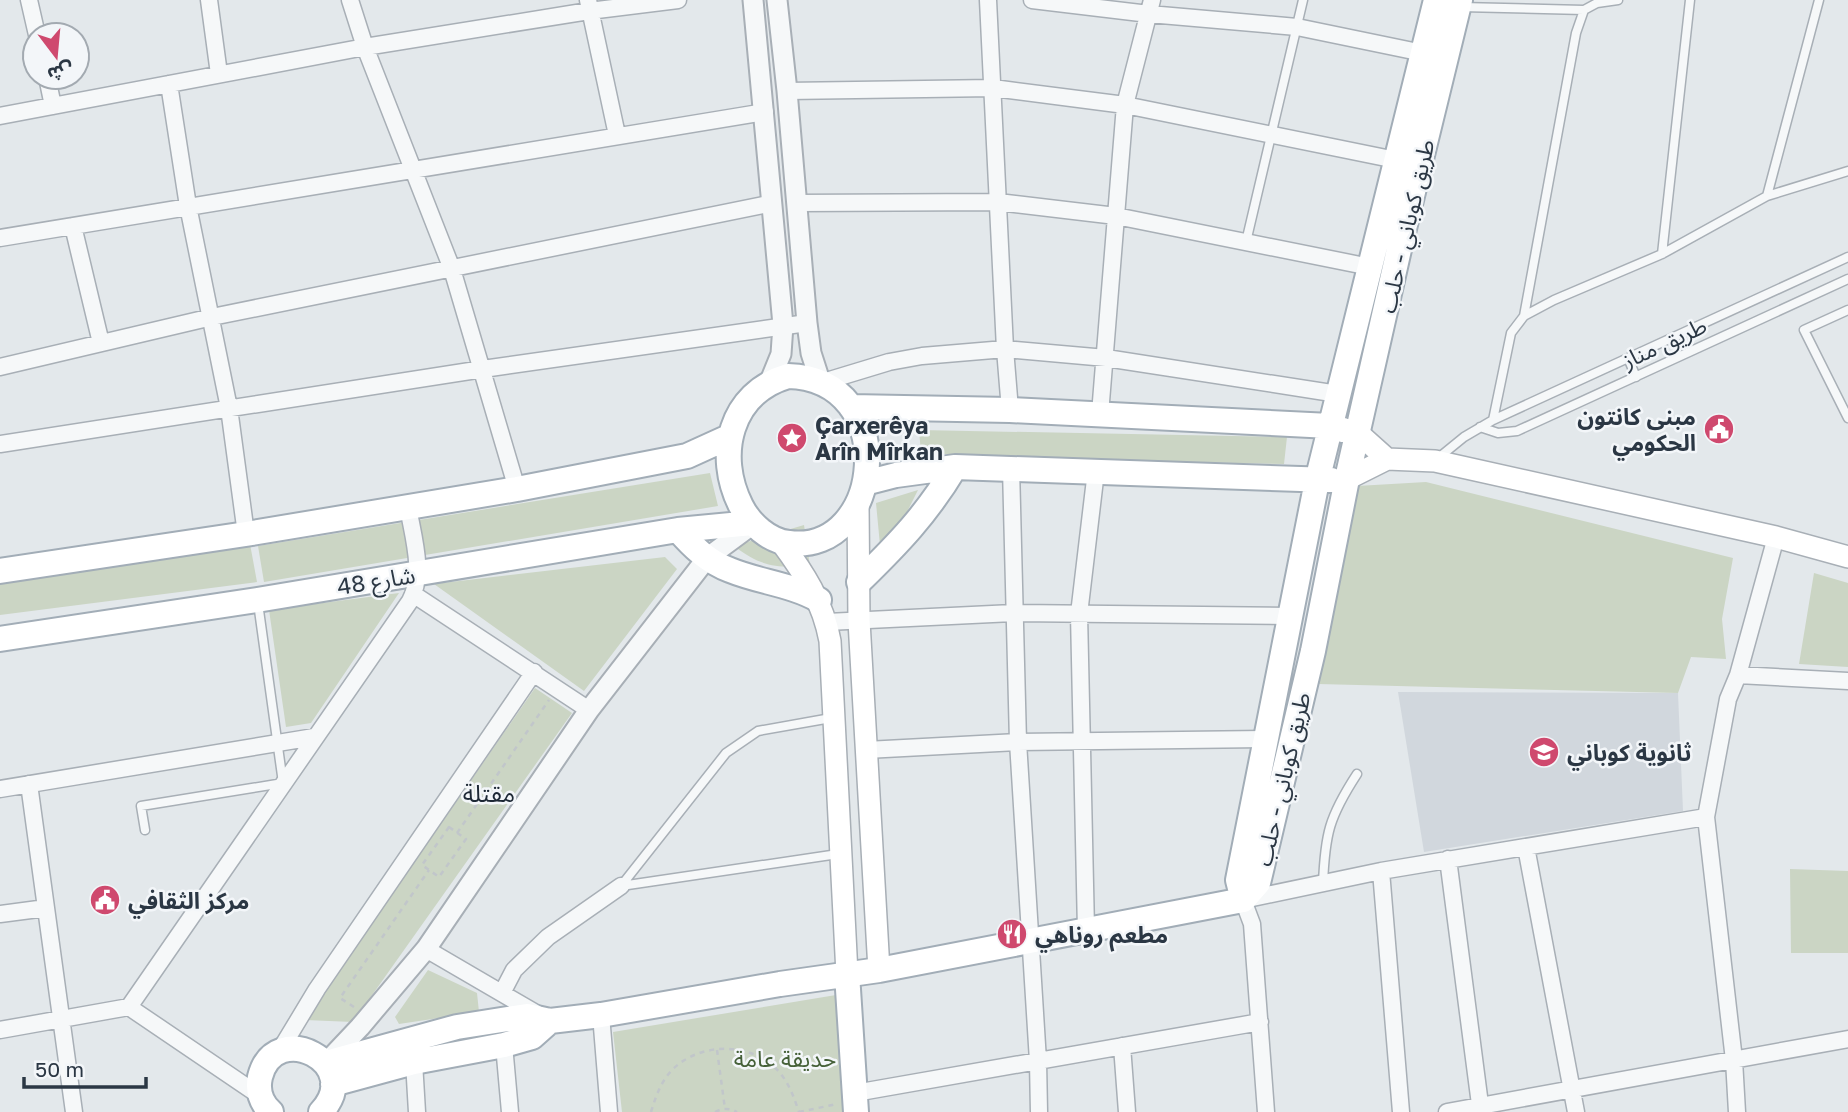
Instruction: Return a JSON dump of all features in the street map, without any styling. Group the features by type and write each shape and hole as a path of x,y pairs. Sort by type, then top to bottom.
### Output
{"main road":[{"name":"طريق كوباني - حلب","path":"1243,900 1238,880 1317,481 1423,53 1452,2"},
{"name":"طريق كوباني - حلب","path":"1243,900 1258,883 1313,651 1347,479 1452,2"},
{"path":"781,542 801,544 819,541 836,532 849,519 861,493 868,464 867,444 851,407 838,392 822,382 806,377 788,376 771,381 755,391 736,420 729,454 734,491 741,508 752,523 781,542 823,611 834,717 855,1103"},
{"path":"851,407 1010,410 1330,426 1358,433 1387,459"},
{"path":"0,571 517,489 687,456 731,436"},
{"path":"861,493 896,475 955,467 1317,481 1347,479 1387,459 1435,461 1776,537 1848,557"},
{"path":"859,582 912,529 955,467"},
{"path":"861,493 859,621 879,970"},
{"name":"48 شارع","path":"0,639 257,600 416,584 678,530 752,523"},
{"path":"678,530 707,558 727,570 789,586 823,611"},
{"path":"330,1074 457,1027 527,1016 550,1021 601,1015 879,970 1243,900"},
{"path":"330,1074 504,1045 532,1037 550,1021"},
{"path":"260,1107 259,1083 262,1070 269,1060 279,1052 291,1048 304,1049 316,1054 330,1074 332,1096 321,1112"}],"street":[{"path":"29,0 34,21"},
{"path":"209,0 219,74"},
{"path":"349,0 452,269 517,489"},
{"path":"0,116 588,6 678,0"},
{"path":"753,0 783,326 781,354 771,381"},
{"path":"777,0 788,92 807,323 811,353 822,382 888,362 922,356 1005,349 1105,358 1338,394"},
{"path":"988,0 1010,410"},
{"path":"1032,0 1150,7 1297,27 1423,53"},
{"path":"588,6 617,135"},
{"path":"1100,414 1125,104 1150,7"},
{"path":"169,84 188,206 229,408 246,534"},
{"path":"788,92 992,88 1125,104 1396,160"},
{"path":"50,91 53,106"},
{"path":"0,239 765,112"},
{"path":"797,203 998,202 1116,216 1370,267"},
{"path":"0,367 212,317 773,203"},
{"path":"73,226 102,343"},
{"path":"0,444 483,369 807,323"},
{"path":"1011,468 1018,742 1039,1112"},
{"path":"1086,930 1079,614 1096,471"},
{"path":"0,1030 129,1007 416,584 408,507"},
{"path":"330,1074 369,1017 426,949 589,710 707,558 752,523"},
{"path":"1737,1112 1734,1060 1706,817 1728,699 1738,675 1776,537"},
{"path":"416,584 589,710"},
{"path":"823,611 859,621 1013,613 1290,616"},
{"path":"279,1052 317,989 534,672"},
{"path":"1738,675 1848,681"},
{"path":"0,789 314,737"},
{"path":"866,750 1018,742 1264,739"},
{"path":"29,785 74,1112"},
{"path":"1265,1112 1252,924 1243,900 1448,859 1706,817"},
{"path":"1526,847 1576,1112"},
{"path":"1448,859 1481,1109"},
{"path":"1381,872 1401,1112"},
{"path":"502,993 514,970 548,937 621,886"},
{"path":"0,914 46,908"},
{"path":"426,949 550,1021"},
{"path":"129,1007 260,1107"},
{"path":"601,1015 609,1112"},
{"path":"855,1103 1038,1061 1260,1021"},
{"path":"1447,1112 1481,1109 1573,1089 1848,1039"},
{"path":"504,1045 510,1112"},
{"path":"1122,1046 1127,1112"},
{"path":"414,1062 417,1112"}],"lane":[{"path":"1246,242 1303,0"},
{"path":"1452,2 1584,10 1597,3 1618,0"},
{"path":"1662,254 1690,0"},
{"path":"1767,195 1819,0"},
{"path":"1524,316 1576,33 1584,10"},
{"path":"1493,420 1511,333 1524,316 1554,300 1662,254 1767,195 1848,171"},
{"name":"طريق مناز","path":"1435,461 1449,448 1493,420 1848,257"},
{"name":"طريق مناز","path":"1480,427 1498,433 1517,431 1848,279"},
{"path":"1848,310 1804,330 1848,418"},
{"path":"1628,358 1636,377"},
{"path":"145,830 141,806 282,783 257,600"},
{"path":"621,886 726,753 758,731 834,717"},
{"path":"1324,884 1325,850 1332,817 1337,804 1357,775"},
{"path":"621,886 841,853"}],"path":[{"path":"457,833 557,688"},
{"path":"449,827 457,833 466,839 439,877 422,865 449,827"},
{"path":"369,1017 340,998 429,870"},
{"path":"651,1112 659,1089 673,1069 693,1055 717,1049 740,1049 761,1058 779,1071 792,1090 799,1112 855,1103"},
{"path":"717,1049 725,1109"},
{"path":"715,1112 725,1109 737,1112"}],"shaded area":[{"name":"ثانوية كوباني","path":"1398,692 1678,693 1683,811 1424,852"}],"green space":[{"path":"919,430 1287,437 1284,464 921,453"},
{"path":"710,473 718,506 264,582 258,546"},
{"path":"1426,482 1733,558 1722,619 1726,659 1691,657 1678,693 1318,684 1357,486"},
{"path":"918,490 904,518 880,545 876,503"},
{"path":"804,525 810,566 769,565 734,546"},
{"path":"250,544 257,582 0,615 0,582"},
{"path":"665,557 677,569 584,691 434,584"},
{"path":"1814,573 1848,583 1848,667 1799,664"},
{"path":"399,593 311,723 286,727 269,610"},
{"path":"535,688 572,713 353,1022 305,1020"},
{"path":"1790,869 1848,871 1848,953 1791,953"},
{"path":"428,970 477,993 479,1012 399,1024 395,1017"},
{"name":"حديقة عامة","path":"836,995 844,1112 622,1112 613,1032"}],"place":[{"name":"مبنى كانتون الحكومي","path":"1719,429"},
{"name":"Çarxerêya Arîn Mîrkan","path":"792,438"},
{"name":"ثانوية كوباني","path":"1544,752"},
{"name":"مركز الثقافي","path":"105,900"},
{"name":"مطعم روناهي","path":"1012,934"}],"district":[{"name":"مقتلة","path":"489,792"}]}
